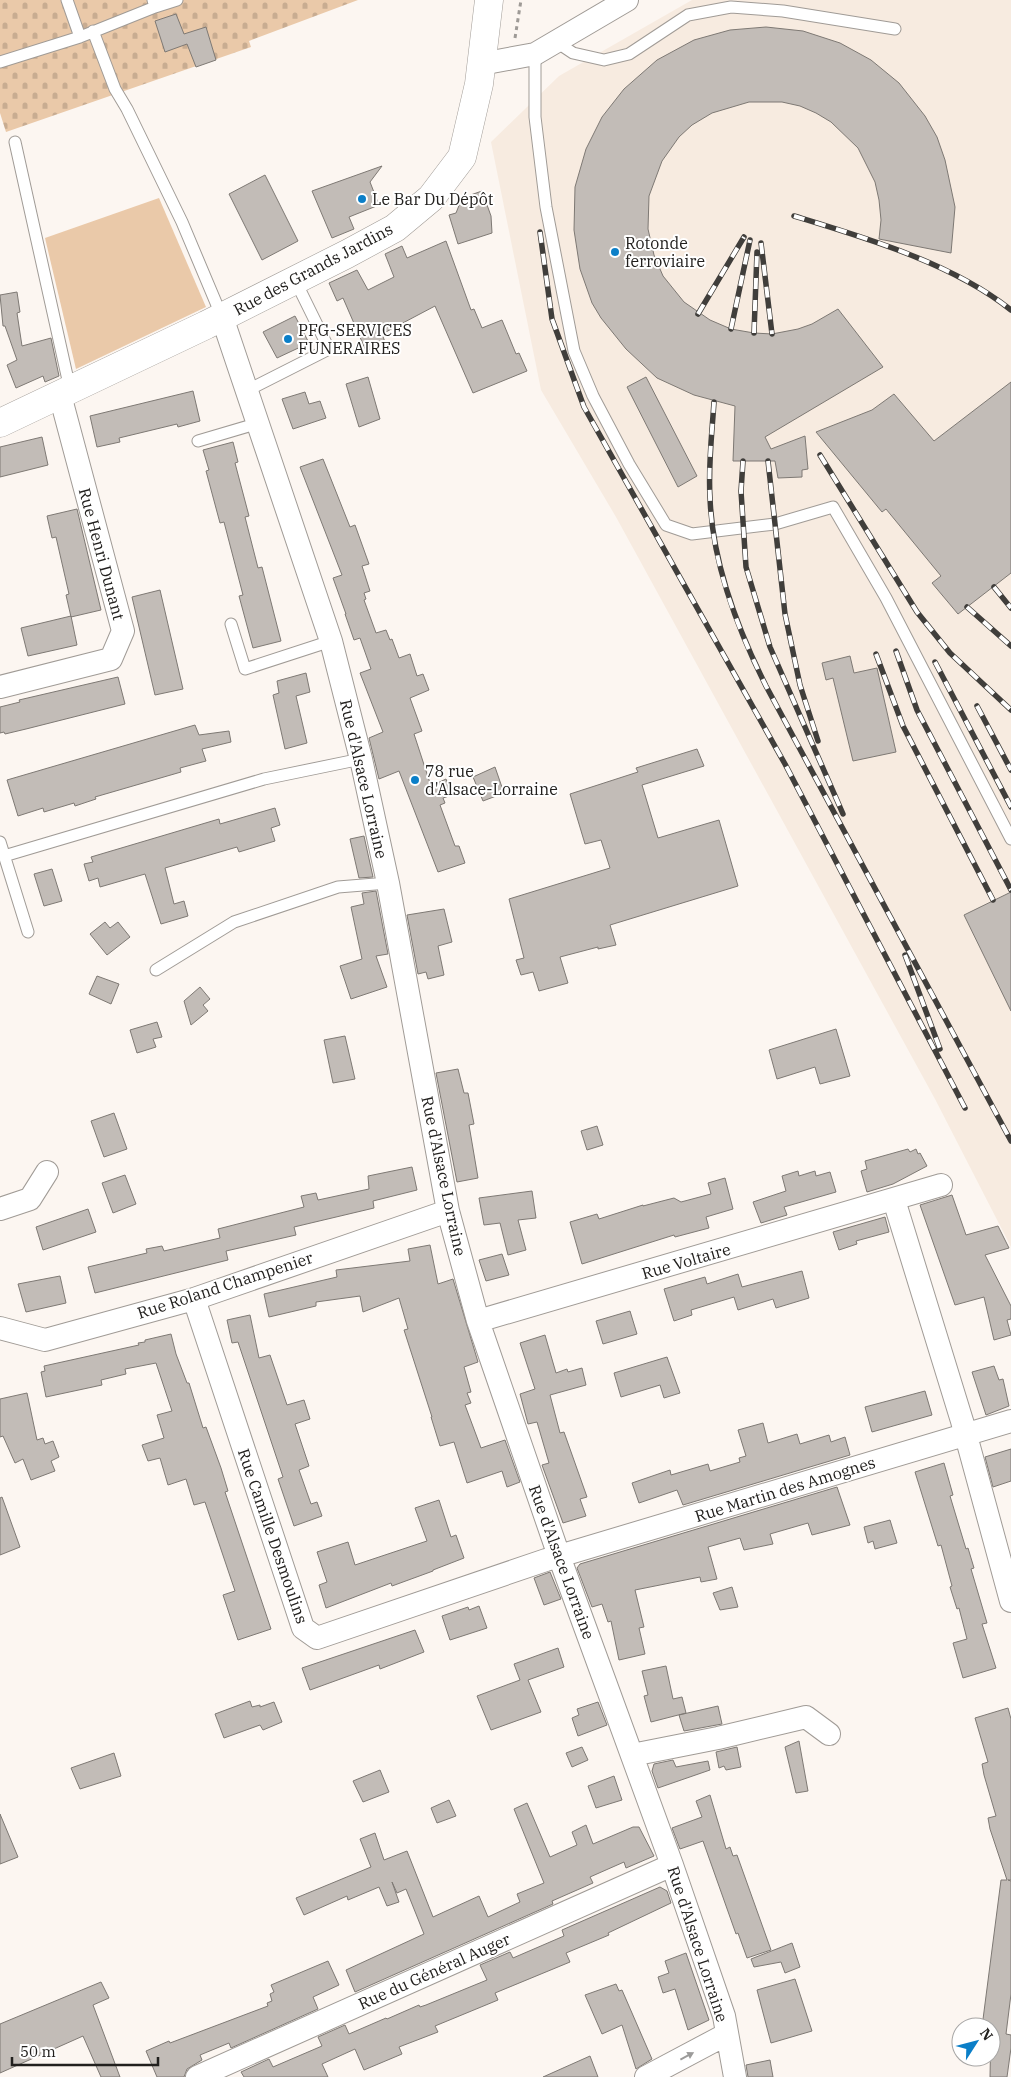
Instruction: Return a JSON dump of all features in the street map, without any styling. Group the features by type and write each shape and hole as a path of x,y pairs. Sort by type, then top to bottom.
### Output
{"main road":[{"name":"Rue des Grands Jardins","path":"0,423 222,317 395,228 431,198 462,157 479,84 489,0"}],"street":[{"path":"481,64 535,54 627,0"},
{"name":"Rue d'Alsace Lorraine","path":"222,317 331,641 361,759 388,884 448,1211 478,1321 559,1556 672,1865 724,2016 735,2077"},
{"name":"Rue Henri Dunant","path":"0,686 111,659 123,631 65,392"},
{"path":"0,1209 30,1198 47,1172"},
{"name":"Rue Voltaire","path":"478,1321 942,1185"},
{"path":"894,1200 965,1435 1011,1601"},
{"name":"Rue Roland Champenier","path":"0,1328 45,1340 194,1299 448,1211"},
{"name":"Rue Camille Desmoulins","path":"194,1299 303,1628 317,1638 559,1556"},
{"name":"Rue Martin des Amognes","path":"559,1556 1011,1422"},
{"path":"632,1755 718,1738 806,1717 829,1734"},
{"name":"Rue du Général Auger","path":"197,2077 672,1865"},
{"path":"646,2077 727,2034"}],"lane":[{"path":"67,0 80,37"},
{"path":"0,62 80,37 154,4 177,0"},
{"path":"556,41 573,54 604,60 629,54 688,15 731,7 783,11 895,29"},
{"path":"94,31 115,89 127,109 182,222 222,317"},
{"path":"535,54 534,117 545,198 574,351 593,396 629,464 666,525 692,534 775,524 833,507 886,598 1011,839"},
{"path":"15,142 65,392"},
{"path":"248,390 329,350 295,280"},
{"path":"198,441 259,423"},
{"path":"230,624 245,669 331,641"},
{"path":"4,856 264,779 361,759"},
{"path":"0,842 28,932"},
{"path":"156,970 234,922 338,887 388,884"}],"path":[{"path":"512,58 521,0"}],"shaded area":[{"path":"692,0 1011,0 1011,1247 935,1099 616,517 541,390 491,142 559,76"}],"green space":[{"path":"0,0 358,0 249,41 251,47 6,132 0,113"},
{"path":"159,198 206,307 76,369 45,238"}],"building":[{"path":"176,14 184,34 206,27 216,60 196,67 187,44 165,52 155,21"},
{"name":"Rotonde ferroviaire","path":"766,27 803,31 840,43 871,60 899,83 925,116 937,137 945,160 955,207 951,253 879,239 881,220 875,182 858,148 831,122 800,106 782,102 749,102 712,113 692,125 679,137 662,161 649,196 648,229 654,255 663,276 684,302 710,320 731,329 772,334 812,324 838,309 883,367 765,437 771,449 805,436 808,469 802,470 802,477 778,478 775,461 733,461 735,406 694,395 657,378 626,349 601,318 592,303 580,269 574,230 575,187 586,149 602,117 624,89 657,60 694,40 730,30"},
{"path":"382,166 370,182 379,205 349,217 354,229 332,238 312,191"},
{"path":"265,175 298,241 262,260 229,194"},
{"path":"482,191 491,216 492,233 458,244 449,215 456,213 462,198"},
{"path":"446,241 471,310 474,309 482,328 502,320 516,354 519,353 527,371 473,393 435,306 382,334 385,342 366,351 343,298 337,301 329,283 357,270 368,290 394,277 385,254 402,246 407,258"},
{"path":"17,292 20,312 17,313 22,346 51,338 59,376 45,382 43,376 16,388 7,365 17,360 5,326 3,326 0,295"},
{"path":"295,316 309,343 277,358 263,332"},
{"path":"368,377 380,419 359,427 346,384"},
{"path":"646,377 697,476 678,487 627,387"},
{"path":"1011,382 1011,573 958,614 932,583 941,576 886,509 882,512 816,432 872,410 894,394 934,441"},
{"path":"193,391 200,421 178,427 177,424 119,438 120,442 97,447 90,416"},
{"path":"305,392 309,404 320,401 326,418 293,429 282,399"},
{"path":"42,437 48,465 0,477 0,447"},
{"path":"233,442 238,462 235,463 249,516 245,517 258,568 262,567 281,641 253,648 239,596 243,595 224,522 220,523 206,471 209,470 203,450"},
{"path":"323,459 350,527 355,525 369,564 362,566 370,591 364,593 366,599 364,600 376,633 386,630 390,640 392,639 399,658 410,654 417,676 423,674 429,690 410,698 422,731 414,734 431,786 446,779 452,795 443,798 445,803 440,805 455,846 459,846 465,863 438,872 399,771 379,779 369,738 383,732 360,673 371,669 360,638 354,640 333,578 342,575 300,467"},
{"path":"77,509 101,610 71,617 66,595 69,594 56,537 52,538 47,516"},
{"path":"160,590 183,689 155,695 132,597"},
{"path":"71,616 77,645 28,656 21,628"},
{"path":"850,656 854,673 877,668 896,752 853,761 833,678 826,680 822,663"},
{"path":"306,673 310,692 296,696 307,743 285,749 273,695 279,693 277,681"},
{"path":"118,677 125,704 5,734 4,732 0,733 0,707 20,702 19,700"},
{"path":"195,725 199,735 229,731 231,742 202,749 206,761 180,768 181,772 95,797 96,799 75,806 74,803 44,812 43,808 18,816 7,780"},
{"path":"697,749 704,766 642,785 658,838 719,820 738,886 610,925 616,945 598,949 598,947 560,957 568,983 539,991 533,972 521,975 516,960 524,958 509,899 610,868 601,840 585,844 570,794 638,772 636,768"},
{"path":"495,767 504,793 483,801 473,777"},
{"path":"275,808 280,825 271,828 275,841 239,852 237,847 165,868 174,904 184,901 188,916 161,924 145,874 100,887 98,878 89,881 84,864 93,862 91,857 219,819 220,824"},
{"path":"364,836 373,877 359,878 350,839"},
{"path":"52,869 62,901 44,906 34,874"},
{"path":"376,891 388,954 376,956 387,987 351,999 340,966 362,959 351,907 364,904 362,893"},
{"path":"1011,892 1011,1011 964,915"},
{"path":"444,909 452,942 438,946 444,975 428,979 426,972 418,974 407,915"},
{"path":"105,922 110,928 118,922 130,937 107,955 90,934"},
{"path":"97,976 119,984 111,1004 89,994"},
{"path":"200,987 210,999 203,1005 208,1011 191,1025 184,1001"},
{"path":"157,1022 162,1037 153,1039 156,1047 137,1053 130,1030"},
{"path":"836,1029 850,1076 820,1084 815,1067 777,1079 769,1050"},
{"path":"345,1036 355,1079 333,1083 324,1040"},
{"path":"458,1069 464,1093 468,1093 474,1124 469,1125 478,1178 457,1182 436,1073"},
{"path":"114,1113 127,1149 104,1157 91,1121"},
{"path":"597,1126 603,1145 587,1150 581,1131"},
{"path":"908,1149 910,1152 916,1149 927,1166 893,1184 867,1192 861,1171 867,1169 865,1161"},
{"path":"412,1167 417,1190 373,1201 374,1208 294,1227 296,1235 226,1251 228,1260 95,1293 88,1267 147,1253 146,1249 162,1246 164,1251 220,1238 218,1229 304,1207 301,1196 316,1193 318,1200 369,1189 368,1176"},
{"path":"798,1171 799,1176 815,1171 816,1176 830,1172 836,1192 784,1207 787,1215 761,1223 753,1202 786,1191 782,1176"},
{"path":"125,1175 136,1204 113,1213 102,1183"},
{"path":"725,1178 733,1209 706,1217 709,1228 675,1237 674,1235 582,1264 570,1222 597,1214 599,1219 643,1205 674,1198 681,1202 711,1194 708,1183"},
{"path":"532,1191 536,1218 518,1220 526,1250 508,1255 500,1223 484,1225 479,1198"},
{"path":"952,1195 966,1235 998,1226 1009,1248 985,1255 1011,1306 1011,1319 1007,1320 1011,1335 994,1340 984,1297 955,1305 920,1205"},
{"path":"88,1209 96,1232 43,1250 36,1227"},
{"path":"885,1217 889,1232 856,1241 857,1244 839,1250 833,1232"},
{"path":"430,1245 438,1284 453,1279 478,1362 464,1367 471,1392 467,1393 471,1403 465,1405 481,1448 505,1440 520,1482 507,1487 502,1471 467,1483 454,1442 440,1446 404,1330 408,1329 399,1298 363,1312 360,1296 316,1302 316,1306 269,1317 264,1294 337,1277 336,1270 410,1261 408,1249"},
{"path":"502,1254 509,1275 486,1281 479,1260"},
{"path":"802,1271 809,1298 776,1308 773,1299 738,1310 734,1297 691,1310 692,1315 674,1321 664,1289 705,1277 707,1284 738,1274 742,1287"},
{"path":"60,1276 66,1303 26,1312 18,1284"},
{"path":"630,1311 637,1334 603,1344 596,1321"},
{"path":"250,1315 259,1358 270,1355 287,1405 304,1400 310,1419 295,1424 309,1466 299,1470 311,1504 317,1502 322,1516 294,1526 278,1479 283,1477 238,1342 232,1343 227,1320"},
{"path":"171,1334 176,1354 187,1383 189,1383 203,1428 206,1427 221,1468 228,1491 225,1492 271,1629 238,1640 223,1595 235,1591 205,1502 194,1505 186,1479 168,1485 160,1458 148,1461 142,1445 164,1438 157,1415 172,1411 156,1363 125,1369 126,1374 101,1380 102,1385 46,1397 41,1372 45,1371 44,1366 139,1345 138,1343 145,1342 145,1340"},
{"path":"545,1335 556,1373 567,1369 568,1372 582,1368 586,1385 550,1395 560,1433 564,1432 587,1497 580,1499 586,1516 563,1523 542,1465 549,1463 537,1422 528,1424 520,1394 535,1389 520,1343"},
{"path":"667,1357 680,1393 664,1398 660,1385 621,1397 614,1373"},
{"path":"994,1366 999,1380 1003,1379 1009,1406 986,1415 972,1372"},
{"path":"925,1391 932,1415 872,1432 865,1407"},
{"path":"27,1393 37,1440 43,1438 45,1444 53,1441 59,1457 51,1461 55,1471 31,1480 23,1459 15,1463 3,1436 0,1437 0,1399"},
{"path":"763,1423 768,1443 797,1434 800,1444 829,1435 831,1442 845,1437 850,1455 683,1505 677,1490 639,1503 632,1483 670,1470 671,1475 708,1464 710,1471 740,1462 739,1458 746,1456 738,1430"},
{"path":"1011,1449 1011,1481 993,1487 985,1457"},
{"path":"944,1463 953,1495 950,1496 966,1549 968,1548 974,1568 971,1569 987,1623 982,1624 996,1668 963,1678 953,1643 967,1639 959,1608 957,1609 950,1587 952,1586 941,1545 938,1546 915,1472"},
{"path":"837,1487 850,1525 812,1535 808,1523 770,1534 773,1544 744,1550 740,1538 708,1547 717,1579 701,1582 700,1577 635,1590 644,1627 639,1628 645,1654 619,1660 611,1621 608,1622 602,1604 592,1607 577,1568 580,1564"},
{"path":"2,1497 20,1547 0,1555 0,1498"},
{"path":"439,1500 451,1537 456,1535 464,1558 392,1586 391,1583 326,1608 319,1585 327,1582 317,1552 348,1542 355,1565 427,1541 415,1508"},
{"path":"890,1520 897,1543 875,1549 873,1541 868,1543 864,1527"},
{"path":"550,1572 561,1599 544,1605 534,1578"},
{"path":"732,1587 738,1607 720,1610 713,1593"},
{"path":"479,1606 487,1628 450,1640 442,1616 468,1607 469,1610"},
{"path":"415,1630 424,1652 380,1669 379,1665 310,1690 302,1668"},
{"path":"558,1648 564,1667 528,1680 541,1712 491,1730 477,1696 520,1680 514,1664"},
{"path":"666,1666 673,1699 682,1697 686,1713 651,1722 644,1696 648,1695 642,1671"},
{"path":"250,1701 252,1707 260,1705 260,1707 274,1702 282,1722 263,1730 260,1725 224,1738 215,1714"},
{"path":"598,1702 607,1725 578,1736 572,1718 579,1715 577,1709"},
{"path":"718,1706 722,1724 684,1731 679,1715"},
{"path":"1008,1708 1011,1719 1011,1880 1008,1880 1011,1881 1011,1994 1006,2034 1011,2035 1011,2048 1007,2077 990,2077 990,2067 1001,2067 1001,2017 983,2017 1001,1880 1007,1880 990,1829 988,1818 996,1816 982,1764 988,1762 975,1718"},
{"path":"799,1741 808,1791 796,1793 785,1747"},
{"path":"582,1747 588,1760 572,1767 566,1753"},
{"path":"737,1747 741,1767 726,1770 724,1766 719,1768 716,1752"},
{"path":"114,1753 121,1776 80,1789 71,1768"},
{"path":"673,1760 676,1767 708,1761 710,1770 658,1788 652,1771 654,1764"},
{"path":"380,1770 389,1792 363,1802 353,1781"},
{"path":"614,1776 622,1800 596,1808 588,1786"},
{"path":"710,1795 726,1849 730,1847 733,1856 737,1855 771,1950 747,1958 738,1933 736,1934 703,1841 680,1849 672,1828 702,1817 696,1801"},
{"path":"449,1800 456,1816 437,1823 431,1808"},
{"path":"527,1803 550,1857 577,1845 572,1832 586,1825 593,1844 633,1827 639,1827 654,1856 626,1868 624,1862 590,1877 593,1883 552,1901 553,1904 355,1992 346,1970 424,1934 406,1889 397,1893 392,1882 399,1902 387,1906 379,1887 348,1900 347,1896 304,1915 296,1898 371,1867 360,1839 375,1833 384,1860 407,1851 433,1917 479,1896 488,1917 520,1902 517,1894 544,1883 514,1809"},
{"path":"0,1814 18,1857 0,1864"},
{"path":"660,1887 667,1891 671,1903 608,1933 609,1935 566,1953 570,1962 495,1993 498,2000 435,2026 438,2032 399,2047 402,2054 364,2070 355,2049 322,2064 328,2077 244,2077 241,2072 269,2059 273,2067 322,2046 318,2037 345,2025 349,2034 487,1980 480,1965 510,1952 513,1958 564,1936 562,1930"},
{"path":"792,1943 800,1967 785,1973 781,1962 754,1967 751,1959"},
{"path":"686,1953 709,2020 688,2030 675,1989 663,1993 658,1977 669,1973 665,1961"},
{"path":"328,1961 339,1985 313,1997 318,2009 231,2048 229,2043 200,2055 202,2060 187,2069 184,2077 157,2077 146,2051 268,2006 267,2003 272,2001 270,1994 274,1992 271,1985"},
{"path":"795,1979 812,2031 771,2043 757,1990"},
{"path":"101,1982 109,1998 93,2005 120,2077 101,2077 83,2036 0,2073 0,2024"},
{"path":"616,1984 619,1991 622,1990 652,2059 636,2069 622,2025 602,2034 585,1995"},
{"path":"590,2056 598,2077 543,2077"},
{"path":"770,2060 773,2077 748,2077 746,2065"}],"railway":[{"path":"794,216 879,243 935,265 988,293 1011,310"},
{"path":"540,232 552,319 584,407 785,764 965,1108"},
{"path":"698,314 744,237"},
{"path":"731,329 750,240"},
{"path":"761,243 772,334"},
{"path":"754,333 757,252"},
{"path":"714,402 710,449 712,522 721,571 745,641 766,686 1011,1141"},
{"path":"820,455 917,612 950,653 1011,710"},
{"path":"743,461 741,491 746,567 770,647 843,814"},
{"path":"768,461 785,614 800,685 818,741"},
{"path":"994,587 1011,608"},
{"path":"967,607 1011,646"},
{"path":"896,651 917,710 1011,890"},
{"path":"876,654 903,726 993,900"},
{"path":"935,662 1011,807"},
{"path":"977,706 1011,770"},
{"path":"905,955 940,1049"}],"place":[{"name":"Le Bar Du Dépôt","path":"362,199"},
{"name":"Rotonde ferroviaire","path":"615,252"},
{"name":"PFG-SERVICES FUNERAIRES","path":"288,339"},
{"name":"78 rue d'Alsace-Lorraine","path":"415,780"}]}
